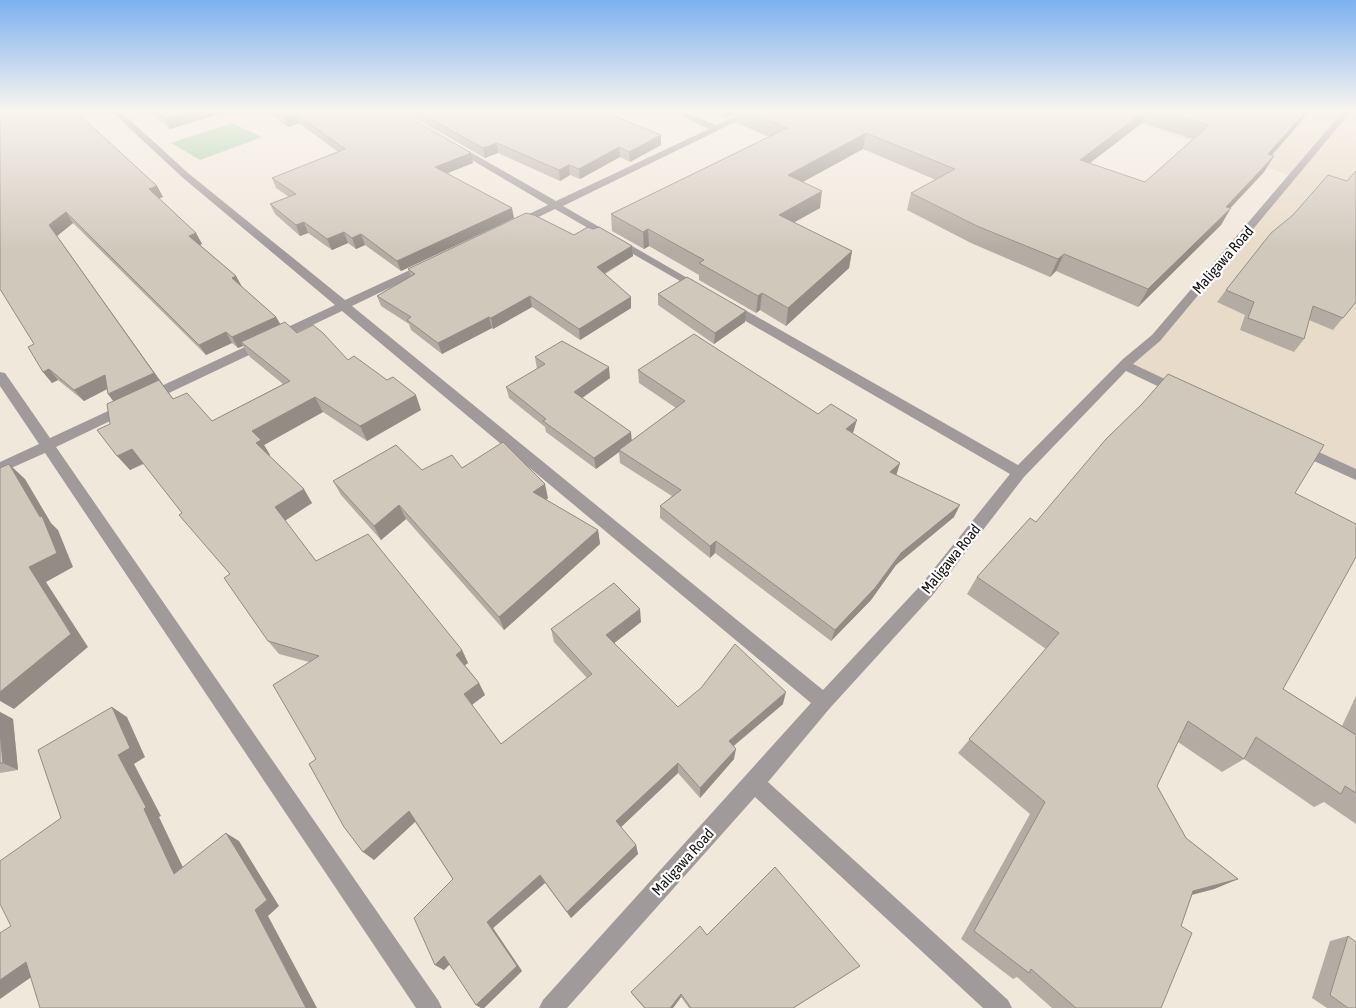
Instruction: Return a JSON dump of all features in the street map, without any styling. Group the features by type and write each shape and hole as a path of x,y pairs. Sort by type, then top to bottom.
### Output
{"street":[{"path":"165,156 824,702"},
{"path":"469,156 1019,473"},
{"path":"502,230 660,156"},
{"name":"Maligawa Road","path":"551,1008 754,783 824,702 926,591 1019,473 1124,365 1156,338 1309,156"},
{"path":"0,468 440,260"},
{"path":"1124,365 1196,399"},
{"path":"0,376 430,1008"},
{"path":"1285,441 1356,476"},
{"path":"754,783 1000,1008"}],"shaded area":[{"path":"1234,156 1356,156 1356,475 1127,362 1156,338 1292,176"}],"green space":[{"path":"193,156 211,156 200,160"}],"building":[{"path":"0,156 124,156 157,186 149,189 196,233 189,236 236,276 232,278 276,317 232,337 226,332 199,345 66,212 49,225 154,373 108,394 105,375 74,390 49,369 43,372 28,347 34,344 0,289"},
{"path":"327,156 463,156 435,167 512,208 397,261 361,234 352,238 344,232 327,239 304,222 296,225 270,204 296,194 272,178"},
{"path":"527,156 603,156 579,169 569,165 559,170"},
{"path":"730,156 823,156 788,175 822,191 779,215 852,251 788,308 762,293 758,296 699,263 704,260 648,229 643,232 611,214"},
{"path":"923,156 1085,156 1080,160 1145,182 1174,156 1274,156 1226,207 1231,208 1148,289 1064,254 1058,259 977,226 911,193 955,169"},
{"path":"1356,171 1356,302 1343,318 1313,306 1304,339 1248,318 1254,302 1226,290 1271,233 1293,215 1328,175 1347,181"},
{"path":"526,213 534,215 574,235 588,227 593,229 599,227 632,246 597,267 631,297 579,329 530,296 491,318 489,317 438,343 407,320 411,317 377,296 415,274 408,269"},
{"path":"687,277 746,311 715,333 658,294"},
{"path":"285,322 297,333 313,325 348,360 354,356 387,380 393,377 416,395 360,426 315,397 252,431 261,440 256,443 304,489 275,507 316,561 368,534 462,650 456,655 479,683 464,694 501,744 592,674 551,629 614,583 640,609 606,635 678,707 701,688 735,644 786,692 729,741 736,749 700,788 678,763 616,821 636,845 567,912 540,875 487,922 517,966 476,1005 444,956 435,965 414,918 453,879 409,811 363,852 344,827 309,764 316,759 273,685 319,656 268,641 224,578 230,574 179,515 182,513 132,449 117,456 97,430 110,424 107,404 159,380 173,399 187,393 212,421 290,381 241,342"},
{"path":"694,334 818,414 831,404 857,420 846,429 900,463 890,472 960,505 901,553 875,588 835,630 716,541 710,546 660,506 681,490 619,450 685,401 638,370"},
{"path":"562,341 609,367 574,392 631,432 594,458 543,421 546,419 506,387 545,364 535,357"},
{"path":"1168,374 1324,445 1295,493 1356,524 1356,557 1283,689 1356,735 1356,793 1345,786 1341,794 1256,737 1244,759 1188,721 1157,786 1186,838 1238,879 1193,891 1181,926 1192,933 1161,1008 1076,1008 1031,969 1029,973 974,931 1045,802 969,739 1059,633 977,577 1030,518 1036,522 1106,439 1142,404"},
{"path":"503,442 545,484 533,492 598,530 499,617 399,505 374,526 333,481 396,445 422,470 452,455 462,468"},
{"path":"9,464 40,517 42,516 57,553 29,567 71,634 0,692 0,468"},
{"path":"112,707 130,748 118,755 146,807 144,809 174,874 226,833 267,900 255,910 306,1008 40,1008 26,962 0,980 0,933 11,926 0,904 0,861 61,818 38,750"},
{"path":"0,732 3,763 0,763"},
{"path":"775,867 860,966 793,1008 691,1008 681,994 670,1008 645,1008 631,992 700,926 707,935"},
{"path":"1348,936 1356,942 1356,1008 1348,1008 1330,995"}]}
